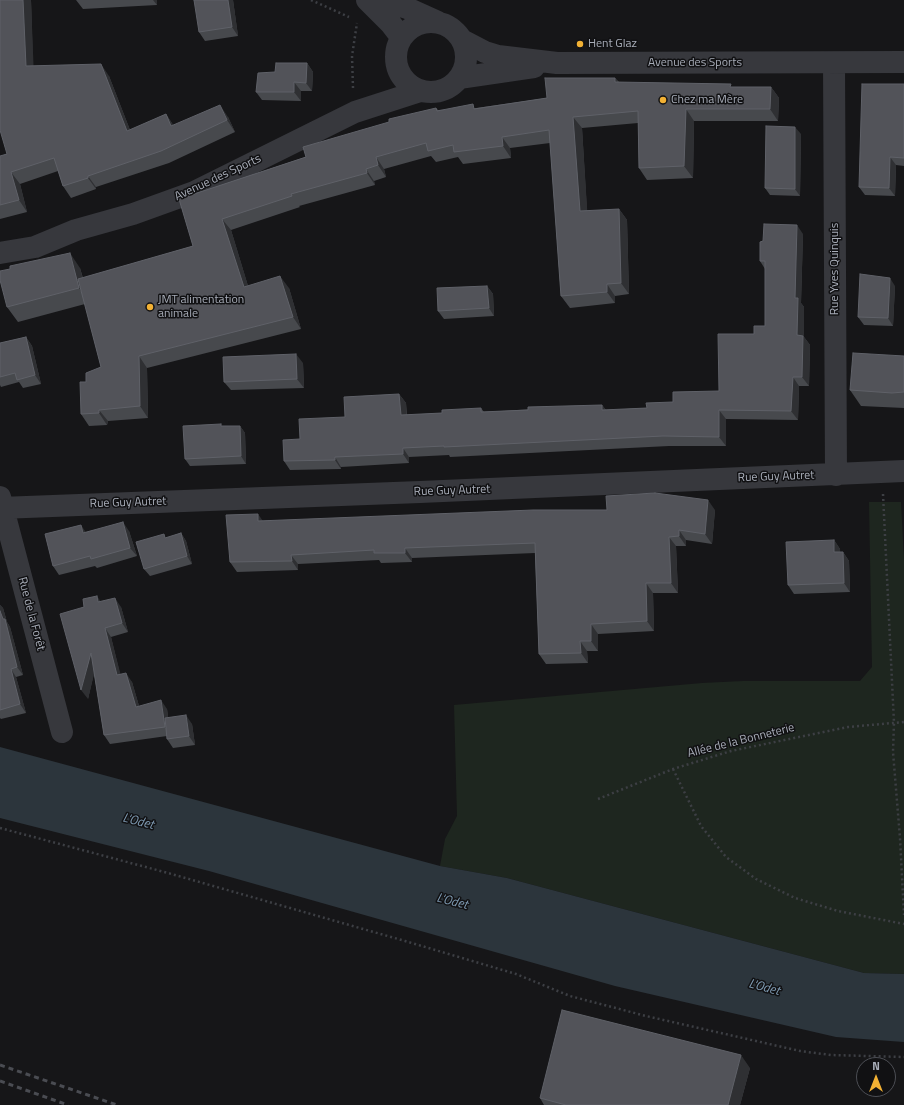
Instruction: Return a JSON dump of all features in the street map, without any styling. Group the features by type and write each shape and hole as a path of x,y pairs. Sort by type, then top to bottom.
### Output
{"street":[{"path":"367,0 391,24 401,38"},
{"path":"379,0 407,8 448,25 462,40 466,60 454,84 434,92 420,91 410,85 402,77 397,67 395,52 401,38 412,26 429,21 438,22"},
{"name":"Avenue des Sports","path":"462,40 485,52 498,56 557,63 904,62"},
{"name":"Avenue des Sports","path":"458,78 478,77 557,63"},
{"name":"Rue Yves Quinquis","path":"834,63 836,475"},
{"name":"Avenue des Sports","path":"355,112 388,82 397,67"},
{"name":"Avenue des Sports","path":"0,253 35,247 76,230 133,214 194,192 355,112 420,91"},
{"name":"Avenue des Sports","path":"0,238 76,230"},
{"name":"Rue Guy Autret","path":"1,504 836,475 904,471"},
{"name":"Rue de la Forêt","path":"1,504 62,732"}],"path":[{"path":"311,0 350,17"},
{"path":"354,85 352,56 357,30 356,20 363,23"},
{"path":"882,472 894,723 895,783 900,838 904,915"},
{"name":"Allée de la Bonneterie","path":"598,799 673,769 731,751 804,735 848,728 904,722"},
{"path":"673,769 701,826 726,857 756,879 795,898 838,911 904,924"},
{"path":"0,828 168,873 404,941 516,974 570,996 646,1016 800,1052 831,1055 904,1057"}],"shaded area":[{"path":"869,502 901,502 904,560 904,974 864,973 507,878 440,866 445,839 457,816 454,705 702,683 743,681 860,681 872,667"}],"water":[{"name":"L'Odet","path":"0,747 440,866 507,878 864,973 904,974 904,1042 836,1037 615,986 209,871 0,818"}],"building":[{"path":"0,0 23,0 26,66 101,64 127,131 166,114 171,126 220,105 227,120 161,151 63,186 54,158 11,172 19,200 0,205 0,156 7,154 0,130"},
{"path":"194,0 228,0 232,27 199,32"},
{"path":"276,63 307,63 306,83 294,82 294,92 256,92 258,73 275,72"},
{"path":"545,78 615,78 615,82 731,84 730,87 771,87 770,109 686,109 684,166 639,168 638,111 573,117 580,211 619,209 621,283 607,284 607,292 561,296 549,130 502,137 503,146 454,152 453,145 428,151 426,143 376,157 378,165 366,169 367,173 291,194 292,196 222,219 244,287 280,276 293,317 139,356 140,406 99,410 99,413 81,414 80,382 86,382 86,373 101,367 78,279 193,246 179,199 306,157 303,147 389,122 389,119 436,108 437,111 473,104 474,109 547,98"},
{"path":"862,84 904,84 904,158 890,157 889,188 859,187"},
{"path":"766,126 795,127 795,189 765,188"},
{"path":"764,224 797,225 795,298 798,298 797,335 803,336 802,377 793,377 791,411 719,410 719,437 663,436 403,448 403,454 335,457 335,460 284,461 283,440 300,439 299,419 345,417 344,397 399,394 401,415 442,413 442,410 481,408 481,412 528,410 528,407 602,405 602,410 647,408 646,403 673,402 673,392 719,391 718,334 754,334 754,326 765,326 765,261 760,261 760,242 763,241"},
{"path":"70,253 79,288 7,307 0,280 0,271 10,269 10,266"},
{"path":"860,274 890,278 888,318 858,317"},
{"path":"487,286 489,308 438,311 437,288"},
{"path":"26,337 35,375 17,380 15,373 0,377 0,343"},
{"path":"853,353 904,356 904,392 892,393 850,390"},
{"path":"296,354 297,379 224,382 223,357"},
{"path":"221,424 221,426 240,426 241,456 185,459 183,426"},
{"path":"655,493 708,500 705,534 679,530 679,536 669,537 671,583 646,583 647,621 591,624 591,641 580,641 581,653 539,654 535,543 405,548 405,553 374,553 374,550 291,555 292,561 230,562 226,515 258,514 258,521 533,510 607,510 606,496"},
{"path":"123,522 130,548 91,559 90,556 53,566 45,534 81,525 83,533"},
{"path":"181,533 187,556 144,569 136,542 164,534 165,538"},
{"path":"834,540 834,552 843,552 844,583 788,585 786,542"},
{"path":"97,596 98,602 115,598 122,623 105,628 117,675 126,673 136,707 161,700 165,727 104,735 91,653 81,690 60,614 84,607 83,599"},
{"path":"0,611 3,619 5,619 17,667 11,669 20,704 0,710"},
{"path":"186,715 189,736 167,739 165,718"},
{"path":"562,1010 741,1055 728,1105 566,1105 540,1098"}],"railway":[{"path":"0,1065 117,1105"},
{"path":"0,1081 68,1105"}],"place":[{"name":"Hent Glaz","path":"580,44"},
{"name":"Chez ma Mère","path":"663,100"},
{"name":"JMT alimentation animale","path":"150,307"}]}
